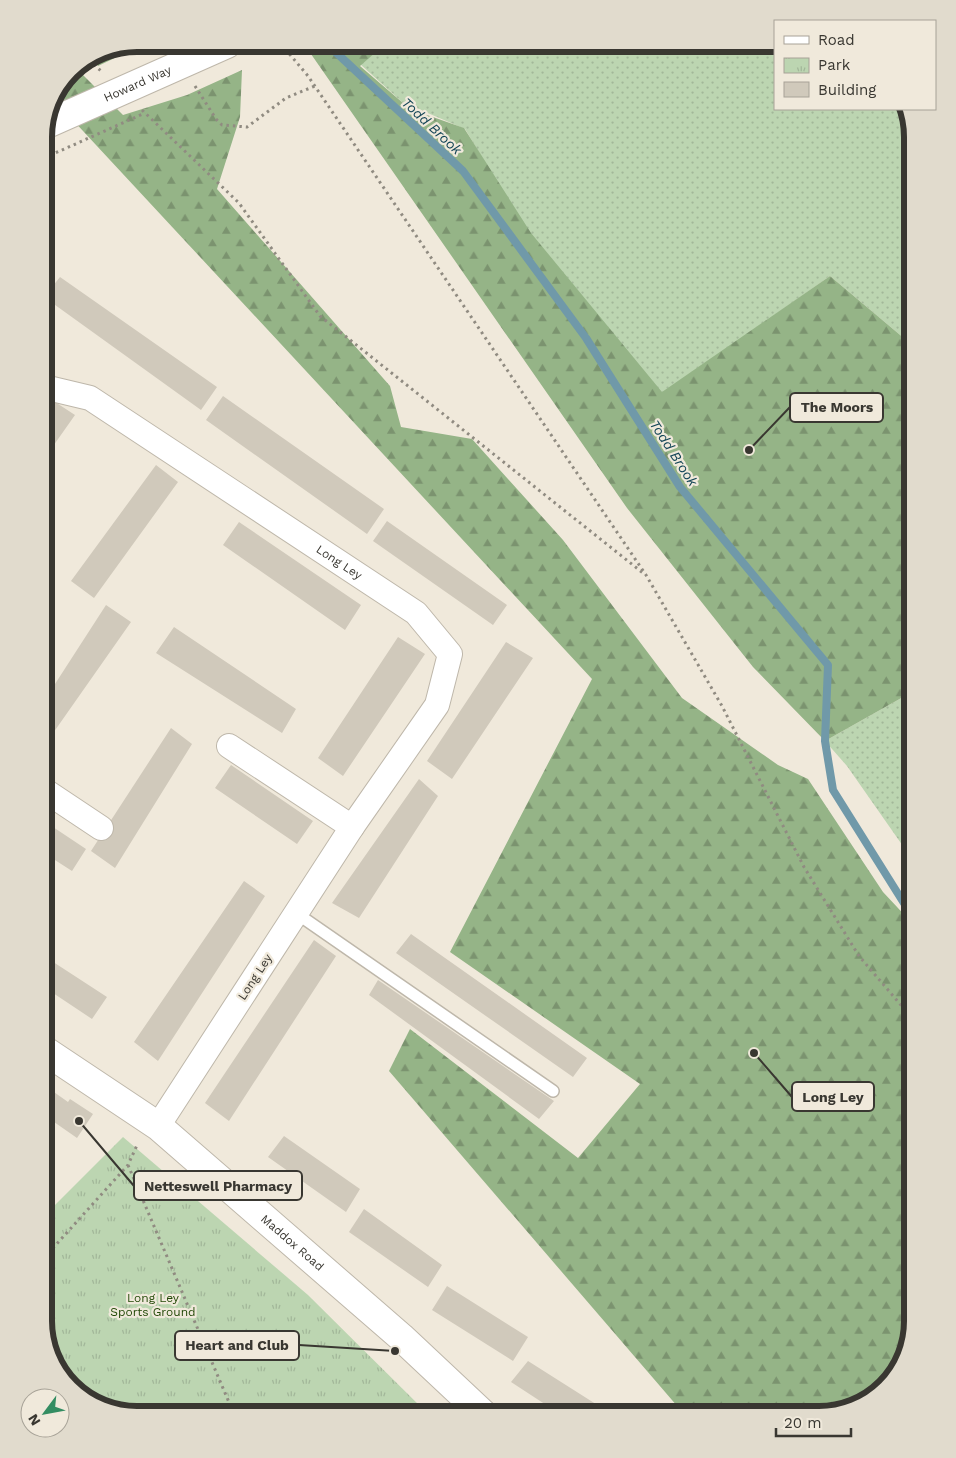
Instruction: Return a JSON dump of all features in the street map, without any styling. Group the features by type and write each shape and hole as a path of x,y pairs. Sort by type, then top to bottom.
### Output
{"street":[{"name":"Howard Way","path":"54,121 208,52"},
{"name":"Long Ley","path":"53,389 90,398 416,613 450,654 437,705 352,827 296,913 153,1123"},
{"path":"229,746 352,827"},
{"path":"52,796 101,828"},
{"name":"Maddox Road","path":"52,1056 153,1123 401,1337 473,1405"}],"lane":[{"path":"296,913 553,1091"}],"path":[{"path":"287,52 314,86 646,575 722,706 804,867 859,956 904,1009"},
{"path":"181,64 216,119 222,125 247,127 286,98 314,86"},
{"path":"94,65 239,203 320,316 646,575"},
{"path":"53,154 145,113"},
{"path":"52,1249 128,1165 153,1123"},
{"path":"128,1165 230,1405"}],"green space":[{"path":"310,52 376,52 360,66 410,109 464,128 531,233 662,392 830,276 904,338 904,697 825,741 753,667 627,508"},
{"path":"374,52 774,53 774,110 899,110 904,138 904,338 830,276 662,394 529,235 465,129 402,102 360,64"},
{"path":"124,54 98,66 96,63 105,59"},
{"path":"242,70 240,117 217,189 390,386 401,427 472,439 563,540 682,698 778,765 808,779 883,892 904,914 903,1332 897,1353 879,1381 861,1394 840,1403 818,1406 677,1406 389,1071 410,1029 578,1158 640,1084 450,952 592,679 59,105 70,86 81,74 123,115 187,95"},
{"path":"904,697 904,848 847,766 825,741"},
{"name":"Long Ley Sports Ground","path":"123,1137 308,1295 419,1405 132,1405 116,1403 95,1394 77,1381 70,1372 55,1342 52,1320 52,1208"}],"building":[{"path":"60,277 217,387 201,410 53,303 53,286"},
{"path":"223,396 384,509 367,534 206,420"},
{"path":"53,401 75,415 53,447"},
{"path":"156,465 178,482 94,598 71,581"},
{"path":"387,521 507,605 493,625 373,541"},
{"path":"239,522 361,605 345,630 223,545"},
{"path":"106,605 131,622 52,734 53,688"},
{"path":"174,627 296,709 282,733 156,653"},
{"path":"398,637 425,654 343,776 318,758"},
{"path":"506,642 533,658 452,779 427,761"},
{"path":"171,728 192,744 115,868 91,851"},
{"path":"231,765 313,821 297,844 215,788"},
{"path":"419,779 438,796 359,918 332,903"},
{"path":"52,827 86,849 72,871 52,858"},
{"path":"244,881 265,896 158,1061 134,1042"},
{"path":"411,934 587,1058 573,1077 396,953"},
{"path":"314,940 336,956 229,1121 205,1103"},
{"path":"52,961 107,997 92,1019 52,993"},
{"path":"378,980 554,1101 539,1119 369,995"},
{"path":"52,1091 68,1102 70,1099 93,1114 77,1138 52,1121"},
{"path":"284,1136 360,1189 346,1212 268,1157"},
{"path":"364,1209 442,1265 428,1287 349,1232"},
{"path":"447,1286 528,1337 513,1361 432,1310"},
{"path":"528,1361 598,1406 547,1406 511,1382"}],"waterway":[{"name":"Todd Brook","path":"336,52 463,171 586,338 680,487 828,665 825,741 833,790 904,903"}],"place":[{"name":"The Moors","path":"749,450"},
{"name":"Long Ley","path":"754,1053"},
{"name":"Netteswell Pharmacy","path":"79,1121"},
{"name":"Heart and Club","path":"395,1351"}]}
